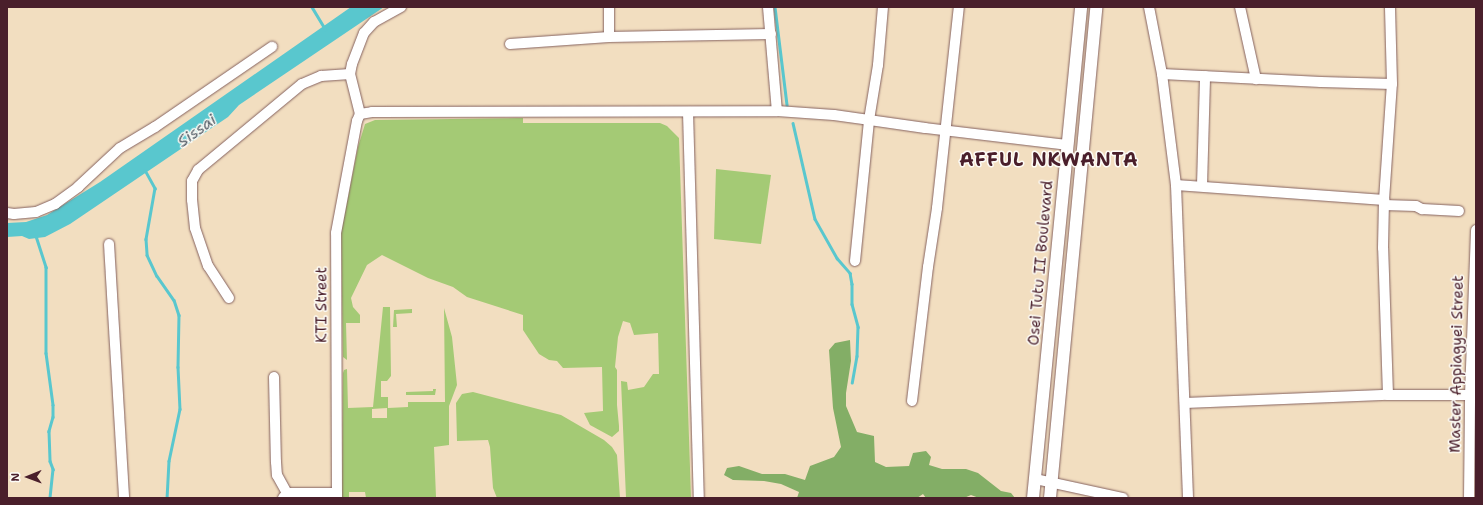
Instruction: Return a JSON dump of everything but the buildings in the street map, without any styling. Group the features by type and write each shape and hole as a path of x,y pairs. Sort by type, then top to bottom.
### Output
{"main road":[{"name":"Osei Tutu II Boulevard","path":"1033,498 1081,7"},
{"name":"Osei Tutu II Boulevard","path":"1050,498 1096,7"}],"street":[{"path":"401,7 374,22 364,33 352,64 350,74 360,114 372,112 809,112 1068,145"},
{"path":"609,7 609,37"},
{"path":"768,7 777,111"},
{"path":"855,261 869,120 878,65 884,7"},
{"path":"912,401 928,267 937,208 959,7"},
{"path":"1149,7 1162,74 1176,185 1188,498"},
{"path":"1240,7 1256,79"},
{"path":"1388,395 1384,203 1392,84 1390,7"},
{"path":"510,44 609,37 771,34"},
{"path":"7,213 14,214 36,212 54,204 78,187 120,148 155,127 272,47"},
{"path":"229,298 208,266 195,228 192,200 192,181 198,170 302,84 321,76 350,74"},
{"path":"1162,74 1392,84"},
{"path":"1202,186 1205,76"},
{"path":"688,112 699,498"},
{"name":"KTI Street","path":"337,495 336,233 360,114"},
{"path":"1176,185 1202,186 1416,206 1422,209 1459,211"},
{"name":"Master Appiagyei Street","path":"1469,498 1473,395 1476,230"},
{"path":"110,244 124,498"},
{"path":"274,378 277,475 285,496 337,495"},
{"path":"1185,403 1388,395 1473,395"},
{"path":"1035,479 1123,498"}],"green space":[{"path":"523,118 523,123 660,123 667,126 679,138 691,498 626,498 621,381 627,382 628,390 644,387 653,374 659,374 658,333 634,335 630,323 623,321 618,337 615,367 617,370 619,431 612,437 590,425 584,413 603,411 602,367 563,368 557,361 549,360 539,354 523,330 523,315 467,297 453,287 428,278 382,255 367,265 351,298 353,307 360,315 360,323 346,323 347,360 343,357 341,233 358,147 365,124 375,120"},
{"path":"716,169 771,175 761,244 714,239"},
{"path":"383,307 390,307 391,376 387,381 381,381 381,397 388,397 388,408 408,407 408,402 445,402 444,308 452,337 457,385 449,406 449,445 434,447 436,497 366,498 365,492 349,492 349,498 342,498 344,370 347,369 348,408 373,407","holes":["387,408 387,418 372,418 372,409"]},
{"path":"412,309 412,313 396,314 397,327 393,327 394,310"},
{"path":"850,340 851,361 846,393 846,406 857,432 874,436 875,462 886,467 909,466 913,453 926,451 931,457 929,465 942,469 966,469 978,473 1001,491 1011,493 1015,498 979,498 971,495 964,498 926,498 923,494 917,498 797,498 799,492 781,484 764,481 733,480 724,475 727,468 739,466 762,474 785,474 805,480 810,466 834,457 841,447 833,408 829,350 835,343"},
{"path":"433,389 436,389 435,395 406,395 406,392 433,391"},
{"path":"473,392 561,415 604,440 612,447 617,455 620,498 497,498 493,488 490,447 488,440 457,441 456,403 462,394"}],"water":[{"name":"Sissai","path":"351,7 384,7 239,105 228,117 70,224 45,237 29,239 22,236 7,237 7,223 26,222 47,215 100,182"}],"waterway":[{"path":"312,7 325,29"},
{"path":"775,7 787,105"},
{"path":"793,123 815,219 837,258 850,273 852,284 852,304 858,327 857,356 852,383"},
{"path":"145,170 155,188 146,239 147,255 157,276 174,300 179,315 178,367 180,409 169,461 167,498"},
{"path":"36,236 46,267 46,353 53,405 53,417 49,431 50,461 53,469 50,498"}],"district":[{"name":"AFFUL NKWANTA","path":"1049,160"}]}
